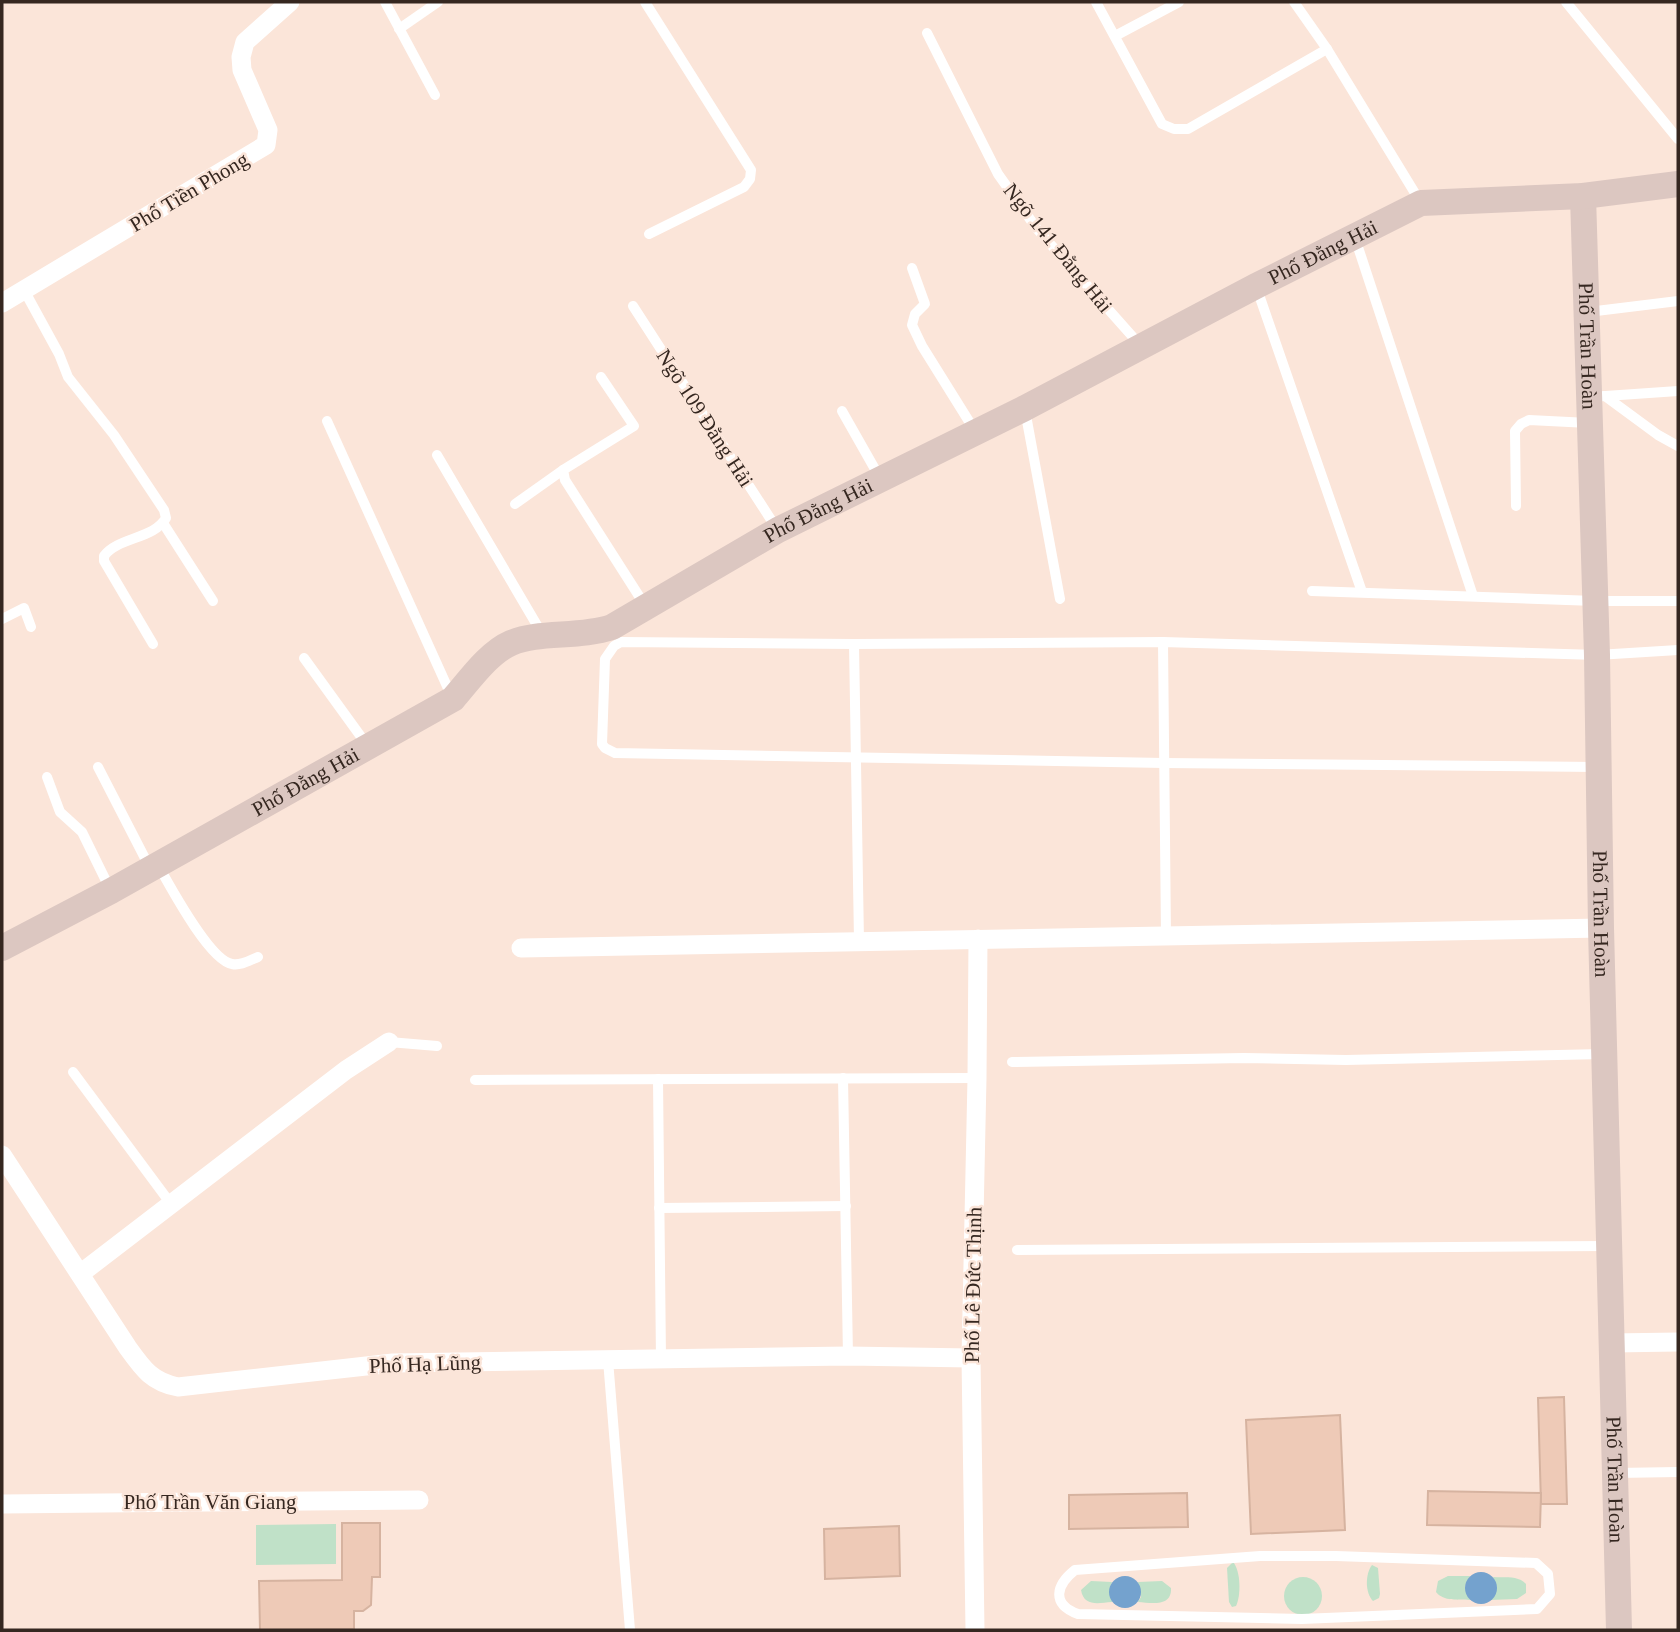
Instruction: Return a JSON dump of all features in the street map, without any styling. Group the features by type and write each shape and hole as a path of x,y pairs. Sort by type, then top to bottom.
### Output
{"street":[{"name":"Phố Tiền Phong","path":"2,303 266,145 268,130 242,70 241,57 246,42 290,2"},
{"name":"Phố Đằng Hải","path":"2,948 111,891 453,699 496,652 512,642 598,632 612,627 778,530 1025,408 1140,346 1421,203 1583,196 1678,184"},
{"name":"Phố Trần Hoàn","path":"1583,196 1588,312 1597,396 1590,423 1619,1630"},
{"path":"521,948 1601,928"},
{"name":"Phố Lê Đức Thịnh","path":"975,1630 971,1358 978,1078 978,939"},
{"path":"80,1274 346,1070 389,1042"},
{"name":"Phố Hạ Lũng","path":"2,1155 145,1371 162,1384 178,1387 393,1363 848,1356 971,1358"},
{"path":"1612,1343 1678,1342"},
{"name":"Phố Trần Văn Giang","path":"2,1504 419,1500"}],"lane":[{"path":"385,2 435,95"},
{"path":"399,29 438,2"},
{"path":"645,2 751,170 750,179 744,187 649,234"},
{"path":"1096,2 1161,124 1174,129 1188,129 1327,50"},
{"path":"1115,36 1179,2"},
{"path":"1294,2 1327,50 1421,203"},
{"path":"1566,2 1678,139"},
{"name":"Ngõ 141 Đằng Hải","path":"927,33 998,174 1037,229 1140,346"},
{"path":"1355,237 1473,596"},
{"path":"912,268 925,304 915,314 912,325 975,432"},
{"path":"1256,286 1362,592"},
{"path":"24,289 75,388 114,435 164,510 166,518 163,523 106,552 104,556 104,561 153,644"},
{"path":"1588,312 1678,301"},
{"name":"Ngõ 109 Đằng Hải","path":"633,306 778,530"},
{"path":"515,503 634,426 601,377"},
{"path":"1597,396 1678,391"},
{"path":"1597,396 1678,446"},
{"path":"1025,408 1060,598"},
{"path":"842,411 880,478"},
{"path":"1516,506 1515,431 1521,424 1529,420 1590,423"},
{"path":"327,421 453,699"},
{"path":"438,454 544,637"},
{"path":"563,470 565,480 646,607"},
{"path":"163,523 213,601"},
{"path":"1312,591 1595,601 1678,601"},
{"path":"2,619 24,608 31,627"},
{"path":"1597,767 1164,763 615,753 602,744 605,659 614,646 621,642 1163,642 1597,655 1678,650"},
{"path":"1163,642 1166,936"},
{"path":"854,644 859,941"},
{"path":"304,658 367,746"},
{"path":"98,767 154,867 216,955 226,962 238,965 258,957"},
{"path":"47,777 60,812 82,832 111,891"},
{"path":"389,1042 437,1046"},
{"path":"1012,1062 1244,1058 1346,1060 1604,1054"},
{"path":"73,1072 171,1204"},
{"path":"843,1078 848,1356"},
{"path":"475,1080 978,1078"},
{"path":"658,1079 660,1360"},
{"path":"659,1208 846,1206"},
{"path":"1017,1250 1610,1247"},
{"path":"608,1360 630,1630"},
{"path":"1616,1473 1678,1472"},
{"path":"1259,1556 1536,1563 1548,1574 1550,1594 1536,1609 1302,1619 1078,1614 1066,1609 1061,1602 1059,1590 1065,1579 1075,1570 1259,1556"},
{"path":"1302,1619 1304,1630"}],"green space":[{"path":"336,1524 336,1564 256,1565 256,1525"},
{"path":"1233,1562 1238,1571 1239,1590 1238,1602 1232,1607 1229,1602 1227,1568"},
{"path":"1372,1565 1378,1568 1380,1594 1379,1598 1373,1601 1368,1593 1367,1583"},
{"path":"1448,1576 1470,1576 1465,1586 1470,1600 1447,1599 1436,1592 1438,1581"},
{"path":"1303,1577 1317,1582 1322,1596 1317,1610 1303,1615 1289,1610 1284,1596 1289,1582"},
{"path":"1493,1577 1519,1579 1526,1584 1526,1593 1517,1599 1490,1600 1497,1587"},
{"path":"1091,1581 1112,1582 1112,1602 1092,1603 1085,1599 1081,1590"},
{"path":"1162,1581 1171,1588 1165,1601 1138,1602 1141,1597 1138,1582"}],"water":[{"path":"1481,1572 1492,1577 1497,1588 1492,1599 1481,1604 1470,1599 1465,1588 1470,1577"},
{"path":"1125,1576 1136,1581 1141,1592 1136,1603 1125,1608 1114,1603 1109,1592 1114,1581"}],"building":[{"path":"1564,1397 1567,1504 1541,1504 1538,1398"},
{"path":"1340,1415 1345,1530 1251,1534 1246,1420"},
{"path":"1428,1491 1541,1493 1540,1527 1427,1525"},
{"path":"1187,1493 1188,1527 1069,1529 1069,1495"},
{"path":"342,1523 380,1523 380,1577 372,1577 371,1605 363,1611 354,1611 354,1629 260,1630 259,1581 342,1580"},
{"path":"899,1526 900,1576 825,1579 824,1529"}]}
